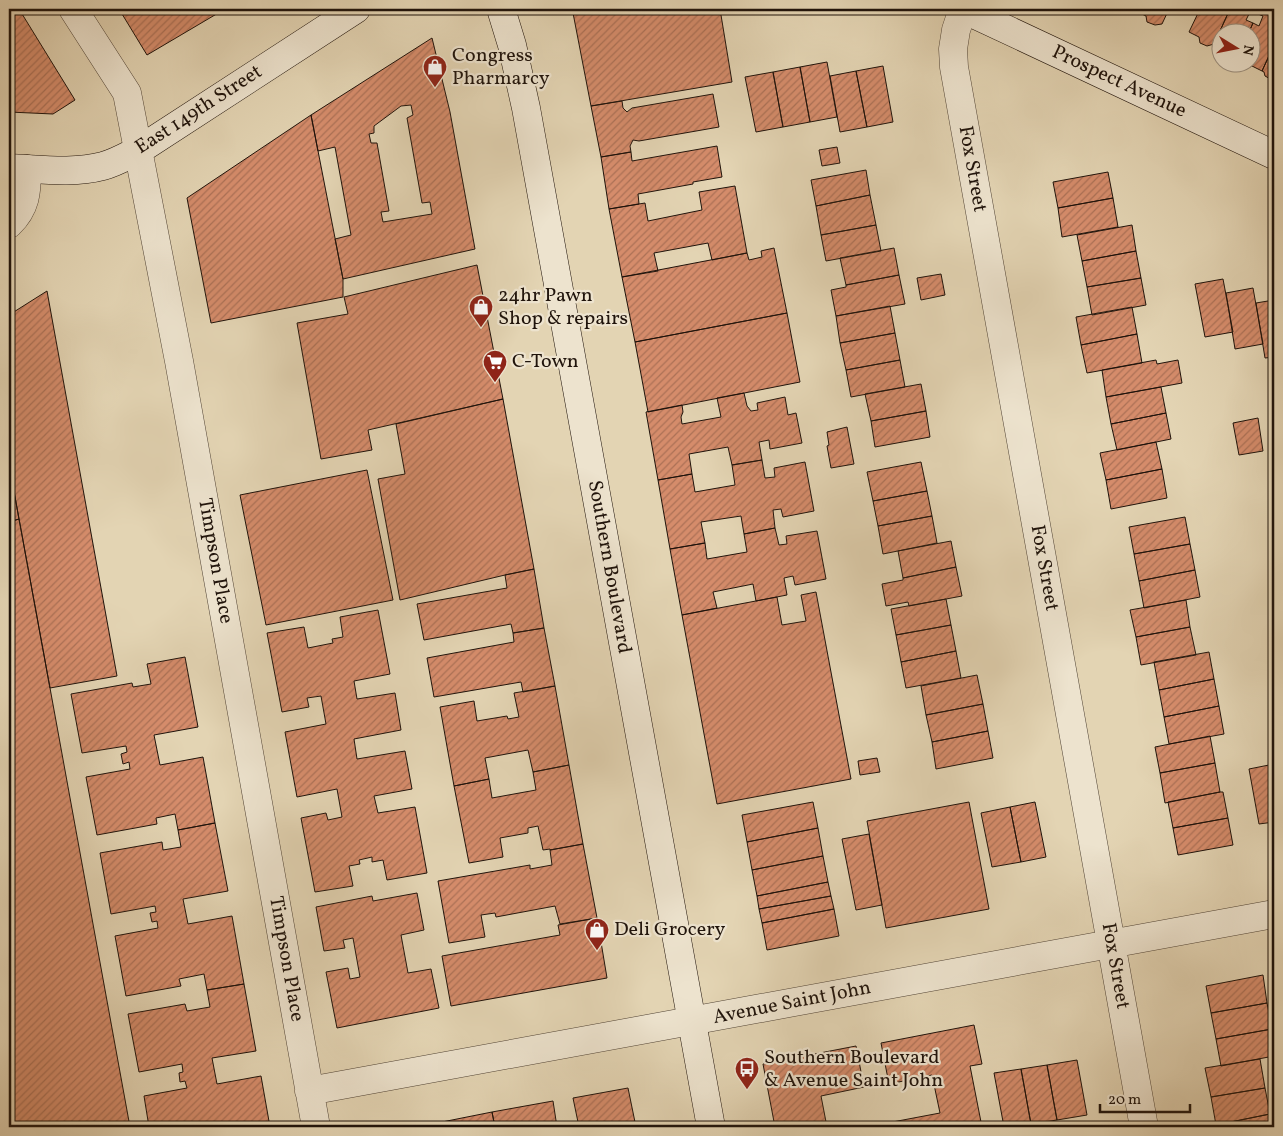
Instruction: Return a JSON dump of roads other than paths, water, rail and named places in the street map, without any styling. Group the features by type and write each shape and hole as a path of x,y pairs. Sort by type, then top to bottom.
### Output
{"street":[{"name":"Timpson Place","path":"73,9 127,93 179,361 316,1127"},
{"name":"East 149th Street","path":"9,224 16,218 24,202 27,188 18,168 76,170 103,166 120,159 138,150 356,9"},
{"name":"Southern Boulevard","path":"501,9 512,45 526,108 711,1127"},
{"name":"Prospect Avenue","path":"963,9 1274,155"},
{"name":"Fox Street","path":"963,9 956,30 953,49 954,67 1144,1127"},
{"name":"Avenue Saint John","path":"309,1091 1274,914"}],"place":[{"name":"Congress Pharmarcy","path":"435,88"},
{"name":"24hr Pawn Shop & repairs","path":"481,328"},
{"name":"C-Town","path":"495,383"},
{"name":"Deli Grocery","path":"597,951"},
{"name":"Southern Boulevard & Avenue Saint John","path":"747,1090"}]}
